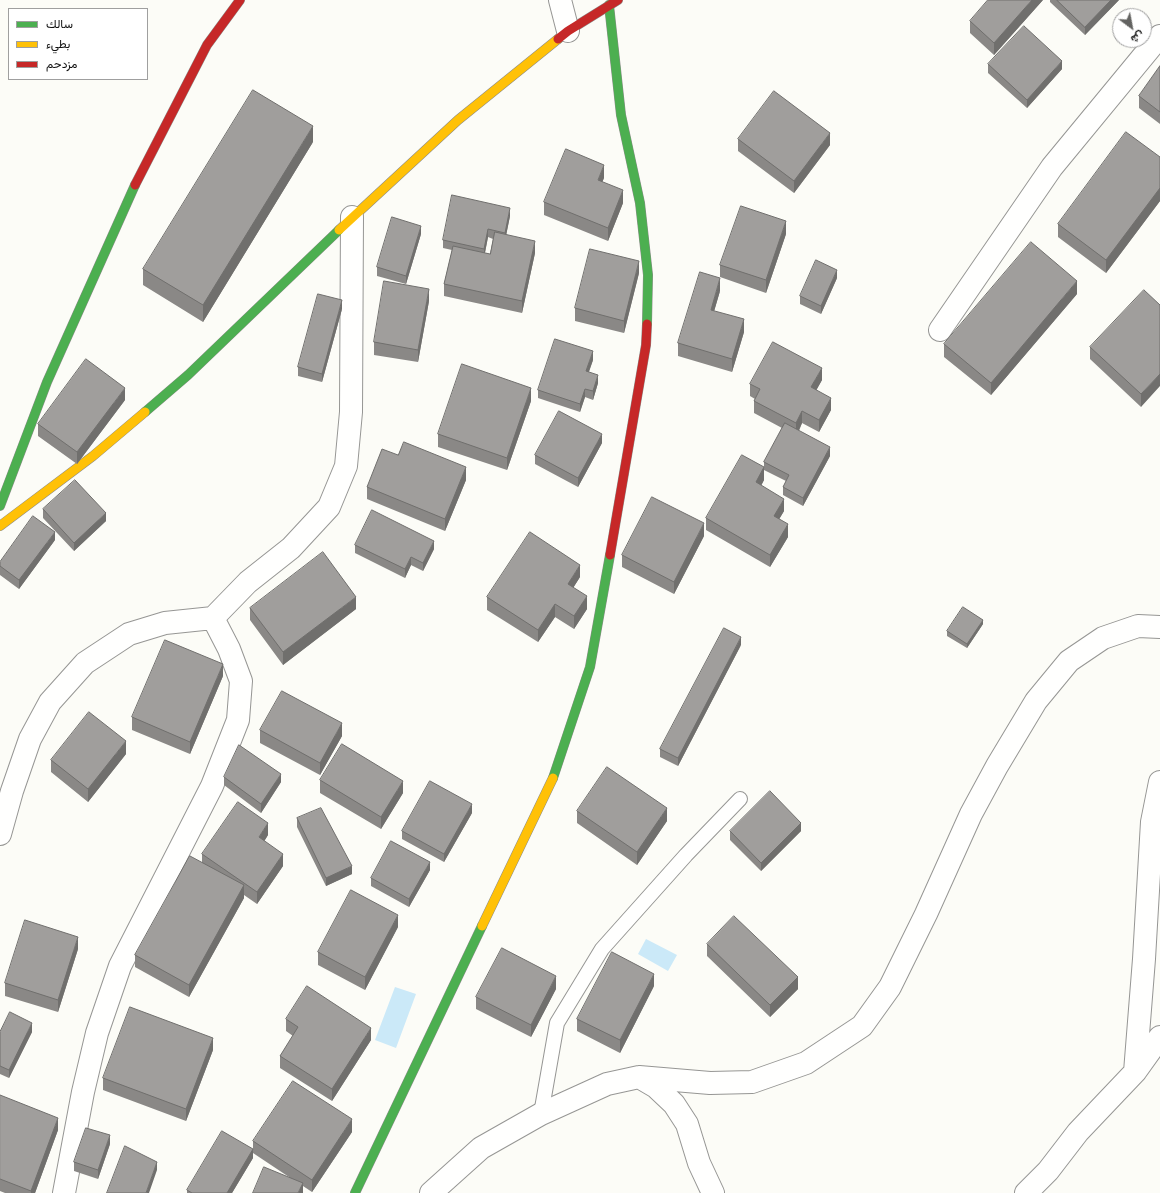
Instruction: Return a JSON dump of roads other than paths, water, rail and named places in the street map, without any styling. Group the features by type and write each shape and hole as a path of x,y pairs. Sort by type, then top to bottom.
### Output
{"main road":[{"path":"0,506 47,382 76,313 133,189 207,45 240,0"},
{"path":"0,526 93,456 188,376 352,218 458,120 568,31 613,2 621,114 640,203 648,275 648,290 646,344 590,667 556,771 355,1193"}],"street":[{"path":"560,0 568,31"},
{"path":"940,330 1052,167 1160,36"},
{"path":"0,834 12,790 30,739 50,702 85,663 129,634 165,623 213,618 248,582 291,548 329,507 346,466 351,412 352,218"},
{"path":"64,1193 83,1092 94,1048 120,966 212,786 238,720 241,680 229,649 213,618"},
{"path":"431,1193 481,1148 541,1114 607,1084 638,1078 710,1083 752,1082 806,1063 862,1026 890,987 926,914 971,814 997,766 1036,701 1069,661 1103,638 1138,626 1160,627"},
{"path":"1135,1072 1144,959 1152,822 1160,782"},
{"path":"1026,1193 1048,1171 1078,1132 1135,1072 1160,1037"},
{"path":"638,1078 656,1087 674,1104 684,1119 687,1124 699,1163 714,1193"}],"lane":[{"path":"541,1114 557,1023 602,949 686,855 740,799"}],"water":[{"path":"646,939 677,955 668,971 638,954"},
{"path":"395,987 416,994 396,1048 375,1040"}]}
